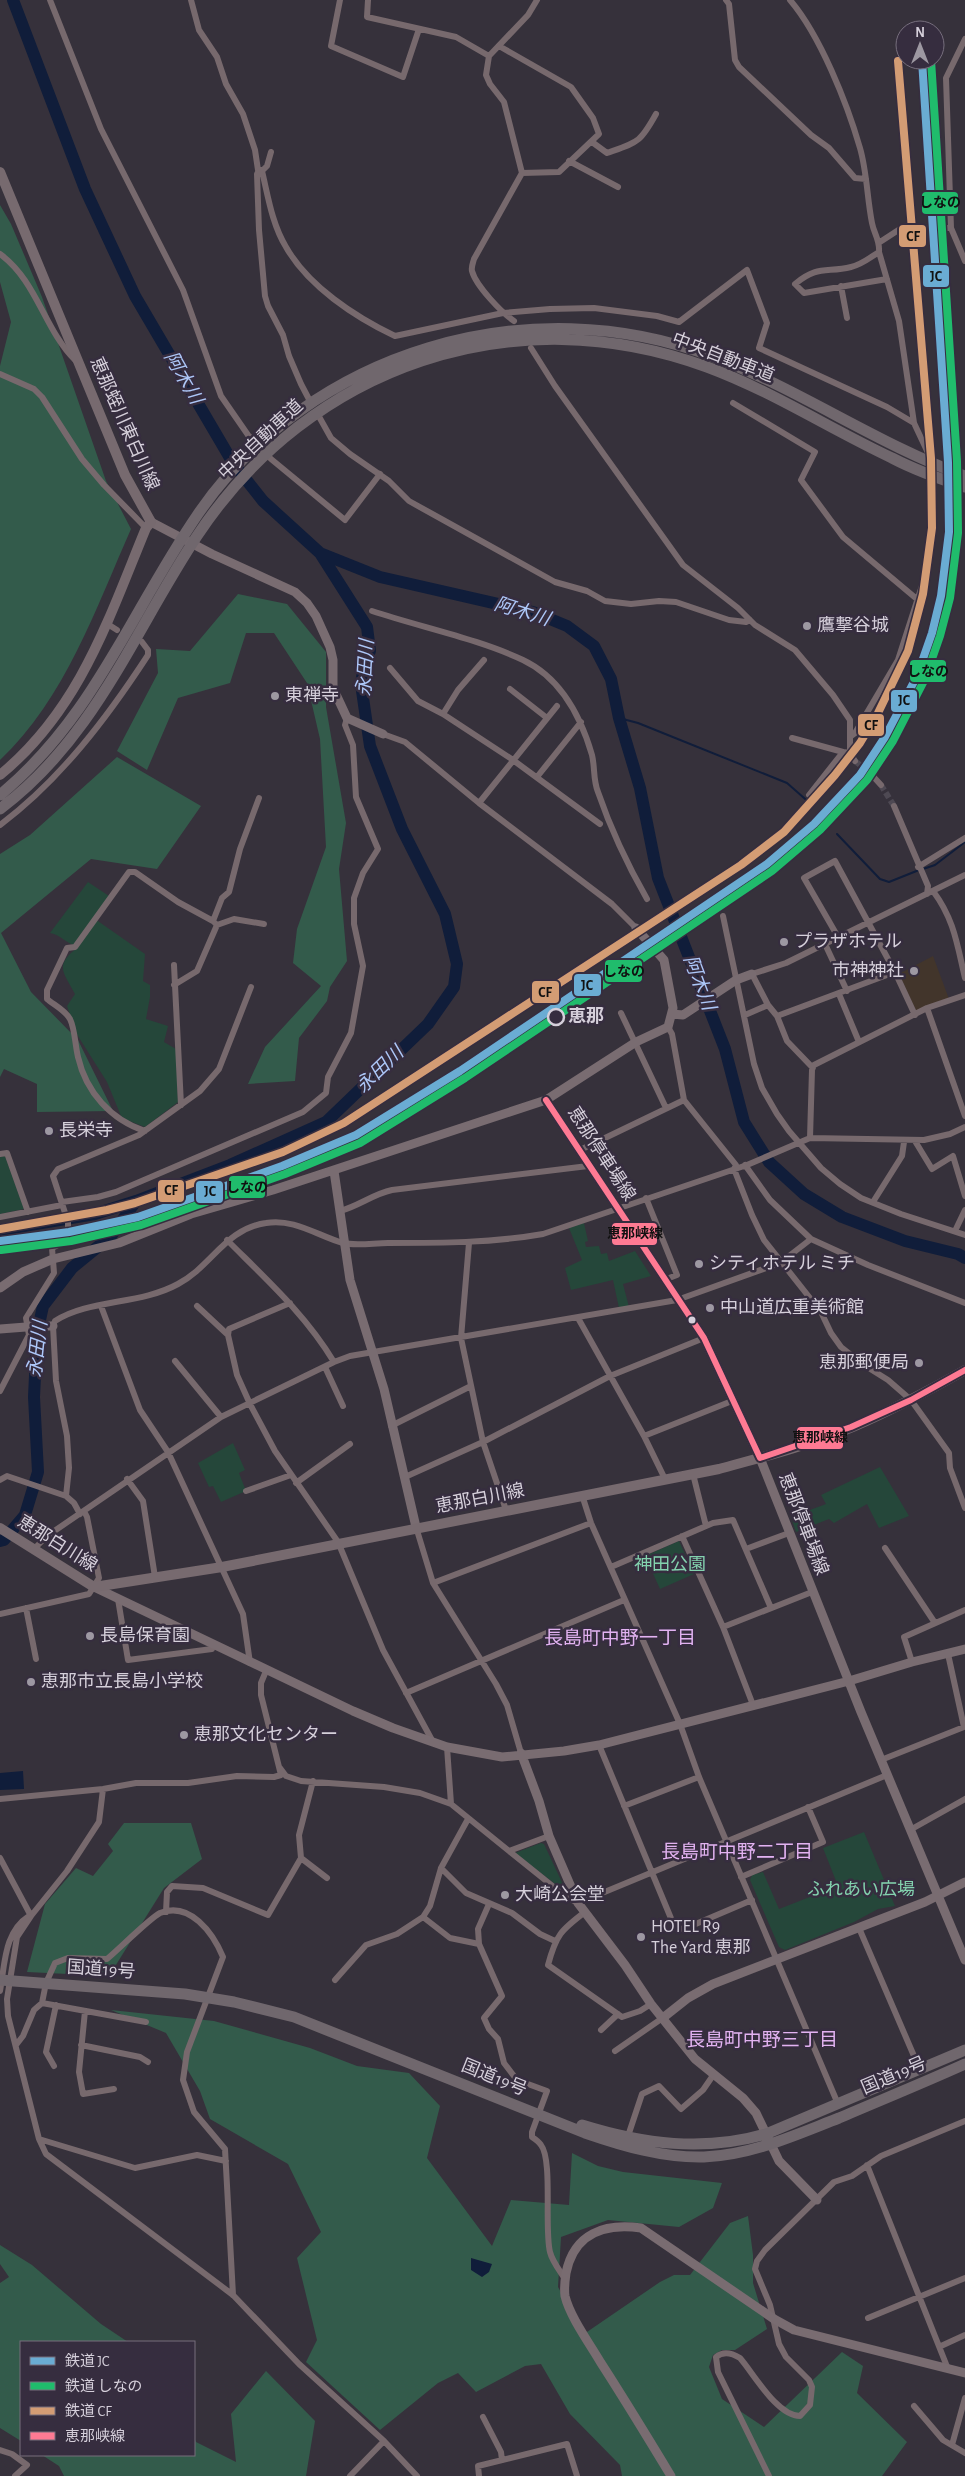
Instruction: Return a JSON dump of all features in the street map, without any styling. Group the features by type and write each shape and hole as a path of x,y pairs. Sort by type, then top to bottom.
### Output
{"highway":[{"name":"中央自動車道","path":"341,390 374,366 403,355 479,334 527,328 602,330 667,342 735,366 964,481"},
{"name":"中央自動車道","path":"0,809 39,776 74,737 112,682 199,513 247,456 291,416 341,390 441,354 490,344 546,339 624,346 672,355 742,381 927,474 964,481"},
{"name":"中央自動車道","path":"0,795 46,752 86,701 177,556"},
{"name":"国道19号","path":"0,1978 185,1990 256,2002 328,2025 557,2118 628,2136 689,2145 734,2142 766,2134 965,2050"},
{"name":"国道19号","path":"46,1981 185,1994 234,2002 294,2017 585,2133 623,2146 654,2152 704,2157 749,2151 772,2144 923,2084 965,2064"}],"main road":[{"name":"恵那蛭川東白川線","path":"0,172 125,474 149,525"},
{"path":"0,775 45,731 91,660 149,525"},
{"name":"恵那白川線","path":"4,1530 94,1587 222,1567 338,1542 693,1474 760,1458 851,1427 911,1400 965,1370"}],"street":[{"path":"50,0 102,129 183,290 221,396 248,435 271,459 345,520 380,474"},
{"path":"191,0 199,30 216,57 226,84 242,114 254,150 257,167 261,170 274,221 285,246 296,262 342,304 377,327 395,336 503,314 594,308 658,316 678,322 747,270 767,324 759,348 887,407 914,423"},
{"path":"340,0 332,46 403,77 419,29"},
{"path":"368,0 368,17 456,37 489,56"},
{"path":"514,321 503,314 475,277 471,268 474,259 522,173 504,102 490,84 486,75 489,56 528,15 537,0"},
{"path":"726,0 729,4 735,60 739,67 810,135 828,148 855,178 866,179"},
{"path":"790,0 815,38 836,85 860,148 872,226 880,242 879,252 899,321 914,423 929,454 933,483 933,524 929,564 918,600 898,660 876,700 855,733 851,736"},
{"path":"965,39 946,78 951,228 965,260"},
{"path":"499,46 571,86 593,118 599,134 568,161 559,172 522,173"},
{"path":"592,142 607,153 638,142 644,137 656,114"},
{"path":"272,152 267,166 257,174 259,230 268,306 283,335 289,356 301,384 331,438 350,454 380,474 409,501 421,509 555,582 587,591 605,601 631,604 659,601 676,602 729,620 746,622 750,620"},
{"path":"568,161 618,187"},
{"path":"939,228 951,228"},
{"path":"880,242 900,229 917,229"},
{"path":"879,252 852,267 823,269 808,274 795,284 804,293 887,278"},
{"path":"0,254 12,263 32,290 60,345 79,364"},
{"path":"841,286 847,318"},
{"path":"532,348 555,386 683,565 738,608 750,620 790,646 817,675 850,720 851,736 847,752 809,795"},
{"path":"0,374 34,389 42,397 82,459 104,486 149,525 295,592 307,603 316,616 330,647 333,660 333,688 347,718 345,725 352,744 356,797 378,849 363,874 354,898 354,924 363,966 351,1033 328,1077 326,1093 303,1112 132,1186 98,1197 0,1217"},
{"path":"733,403 815,452 801,480 842,537 918,600"},
{"path":"372,611 494,648 524,660 544,672 566,696 581,722 592,757 596,787 611,830 622,857 647,899"},
{"path":"106,623 117,630"},
{"path":"0,825 50,782 89,738 148,655 148,650 142,642"},
{"path":"443,714 458,690 484,660"},
{"path":"390,668 418,701 443,714 513,760 600,824"},
{"path":"510,688 547,718"},
{"path":"479,803 557,706"},
{"path":"347,718 405,742 479,803 612,904 664,960 673,1008 668,1027 672,1034 684,1100 736,1165 734,1169 764,1240 780,1263 821,1312 831,1333 841,1347 864,1365 888,1380 911,1400 949,1453 950,1468 965,1508"},
{"path":"537,777 581,722"},
{"path":"792,738 847,752 854,760"},
{"path":"870,773 881,785"},
{"path":"174,985 197,971 222,898 228,892 240,849 259,798"},
{"path":"894,806 930,893 944,907 952,924 963,957 965,978"},
{"path":"919,870 965,838"},
{"path":"838,937 804,878 835,861 895,972 914,1015"},
{"path":"145,1131 121,1121 91,1090 80,1068 71,1021 66,1013 46,999 47,990 67,948 75,947 129,872 135,872 178,902 215,923 234,919 264,924"},
{"path":"672,1014 678,1016 736,980 786,962 965,875"},
{"path":"723,916 754,1064 762,1088 776,1114 817,1163 840,1184 873,1202 901,1214 965,1235"},
{"path":"825,944 847,991"},
{"path":"174,965 181,1105"},
{"path":"777,1016 895,972"},
{"path":"752,974 768,1005 777,1016 787,1040 812,1067 810,1138"},
{"path":"0,1391 29,1335 29,1326 26,1318 54,1274 52,1248 68,1240 68,1222 53,1176 58,1169 127,1141 145,1131 200,1092 219,1069 251,987"},
{"path":"839,994 859,1042"},
{"path":"812,1067 927,1008 965,995"},
{"path":"745,1015 768,1005"},
{"path":"927,1008 965,1116"},
{"path":"621,1013 666,1108"},
{"path":"0,1288 23,1272 53,1259 107,1246 191,1214 334,1170 546,1100 636,1042 668,1027"},
{"name":"恵那停車場線","path":"546,1100 580,1150 588,1166 704,1338 760,1458 812,1592 965,1960"},
{"path":"580,1150 684,1100"},
{"path":"66,1496 69,1468 67,1436 56,1381 51,1326 63,1316 134,1300 176,1285 196,1273 236,1233 266,1222 301,1226 344,1243 470,1243 543,1234 746,1165 810,1138 904,1142 936,1138 965,1127"},
{"path":"915,1141 932,1169 954,1156 965,1196"},
{"path":"873,1202 902,1156 904,1142"},
{"path":"0,1154 6,1153 28,1212"},
{"path":"746,1165 770,1200 810,1239 890,1275 965,1303"},
{"path":"340,1211 352,1208 376,1194 392,1190 588,1166"},
{"path":"334,1170 350,1280 384,1389 391,1426 405,1476 416,1527 433,1583 482,1660 507,1705 521,1753 540,1801 549,1836 578,1903 651,2004 664,2017 695,2059 743,2098 756,2113 784,2168 817,2200"},
{"path":"646,1198 677,1275 664,1280"},
{"path":"955,1231 965,1210"},
{"path":"34,1549 47,1536 221,1417 334,1362 350,1356 677,1300 780,1263 810,1239"},
{"path":"227,1240 290,1303 318,1335 334,1362"},
{"path":"470,1243 461,1338 483,1442 506,1510"},
{"path":"290,1303 229,1329 228,1335 237,1375 275,1451 338,1542 383,1650 433,1742"},
{"path":"102,1306 140,1410 168,1452 243,1614 250,1663"},
{"path":"197,1306 228,1335"},
{"path":"578,1318 644,1436 665,1479"},
{"path":"0,1328 51,1326"},
{"path":"405,1476 483,1442 610,1376 704,1338"},
{"path":"175,1361 221,1417"},
{"path":"324,1367 332,1387 343,1406"},
{"path":"391,1426 471,1386"},
{"path":"644,1436 732,1401"},
{"path":"296,1483 350,1444"},
{"path":"693,1474 706,1526"},
{"path":"246,1491 291,1475"},
{"path":"0,1480 7,1476 26,1481 66,1496 74,1503 88,1517 99,1578 90,1594 0,1614"},
{"path":"128,1479 143,1501 155,1577"},
{"path":"582,1495 591,1523 680,1724 699,1776 838,2104"},
{"path":"611,1567 706,1526 733,1520 771,1608"},
{"path":"433,1583 591,1523"},
{"path":"746,1549 789,1533"},
{"path":"682,1536 723,1627 753,1705"},
{"path":"885,1548 935,1623"},
{"path":"94,1587 213,1643 266,1671 393,1728 447,1747 502,1756 564,1751 599,1745 849,1681 912,1662 965,1649"},
{"path":"723,1627 812,1592"},
{"path":"118,1599 128,1660 212,1649 213,1643"},
{"path":"406,1693 624,1600"},
{"path":"26,1608 36,1659"},
{"path":"912,1662 904,1637 965,1610"},
{"path":"881,1760 964,1727 948,1654"},
{"path":"0,1799 103,1789 136,1783 188,1783 237,1776 274,1777 280,1775 261,1695 261,1683 266,1671"},
{"path":"599,1745 674,1928 684,1929 752,1900"},
{"path":"447,1747 451,1804"},
{"path":"279,1768 286,1776 293,1779 393,1788 420,1793 451,1804 565,1896 578,1903"},
{"path":"578,1903 726,1840 887,1775"},
{"path":"624,1806 699,1776"},
{"path":"166,1912 167,1892 172,1886 203,1888 268,1915 301,1858 299,1835 313,1781"},
{"path":"103,1789 98,1822 67,1871 31,1916 17,1937 7,1999 8,2016 39,2139 46,2154 233,2295 299,2364 384,2441 417,2476"},
{"path":"910,1830 965,1799"},
{"path":"741,1876 823,1842 808,1807"},
{"path":"335,1980 366,1945 397,1934 423,1917 430,1906 441,1868 468,1819"},
{"path":"508,1851 549,1836"},
{"path":"0,1858 31,1916"},
{"path":"301,1858 327,1878"},
{"path":"441,1868 466,1893 512,1913 540,1934 555,1941"},
{"path":"615,2051 688,1998 713,1984 859,1928 937,1896 965,1882"},
{"path":"489,1904 478,1929 480,1944 502,1996 484,2018 489,2029 498,2039 504,2064 517,2080 547,2091 532,2132 532,2137 542,2146 544,2156 548,2195 547,2237 550,2254 565,2280"},
{"path":"16,2045 23,2036 34,2010 42,2003 46,1981 55,1963 68,1958 108,1960 159,1914 166,1912 174,1911 189,1914 208,1930 223,1957 187,2052 183,2080 194,2112 225,2149 233,2295"},
{"path":"586,1912 566,1926 555,1941 548,1965 622,2017 651,2004"},
{"path":"0,1991 3,1949 14,1930 20,1923 31,1916"},
{"path":"423,1917 450,1938 480,1944"},
{"path":"859,1928 920,2070"},
{"path":"42,2003 146,2022"},
{"path":"54,2066 46,2052 56,2005"},
{"path":"85,2011 79,2072 83,2094 114,2089"},
{"path":"601,2030 618,2014"},
{"path":"81,2045 140,2057 148,2062"},
{"path":"628,2136 642,2094 659,2086 682,2109 703,2090 714,2074"},
{"path":"769,2476 729,2398 716,2368 715,2360 720,2354 734,2354 748,2367 781,2409 792,2415 804,2414 812,2399 812,2387 809,2380 786,2357 774,2329 774,2319 755,2266 765,2250 834,2182 852,2176 881,2156 965,2121"},
{"path":"39,2139 135,2168 197,2155 226,2161"},
{"path":"867,2165 941,2346 948,2369"},
{"path":"671,2476 584,2335 565,2296 565,2280 569,2260 589,2235 605,2228 622,2226 641,2228 774,2319 810,2335 965,2373"},
{"path":"868,2318 965,2278"},
{"path":"941,2346 965,2335"},
{"path":"952,2445 965,2398"},
{"path":"914,2406 943,2440 965,2453"},
{"path":"483,2417 501,2452 502,2460"},
{"path":"350,2476 384,2441"},
{"path":"479,2476 478,2466 567,2444 577,2476"},
{"path":"0,2450 12,2454 26,2465 15,2476"}],"shaded area":[{"path":"933,956 949,999 916,1011 899,974"}],"green space":[{"path":"0,205 11,224 42,297 106,481 131,529 91,621 61,681 23,736 0,760 0,366 11,322 0,282"},
{"path":"238,594 287,604 326,652 326,707 346,823 339,869 347,961 330,987 327,1001 299,1038 295,1081 248,1084 265,1047 321,986 293,963 297,929 326,847 320,739 307,683 274,633 246,633 230,683 178,698 147,770 117,751 158,673 156,649 190,651"},
{"path":"117,757 201,806 157,869 91,859 1,933 31,992 78,1040 113,1111 37,1112 37,1084 4,1069 0,1077 0,854 30,835"},
{"path":"88,882 109,896 95,919 145,954 143,981 150,985 146,1019 168,1026 164,1042 176,1049 178,1102 145,1127 121,1116 107,1082 76,1033 67,1006 75,994 64,974 63,964 78,947 50,933"},
{"path":"5,1156 24,1209 0,1214 0,1157"},
{"path":"584,1223 588,1241 585,1242 586,1247 599,1246 601,1254 607,1253 609,1261 635,1251 651,1276 623,1284 629,1307 619,1308 613,1280 571,1290 565,1268 582,1260 569,1228"},
{"path":"233,1443 245,1470 239,1473 246,1491 221,1502 213,1486 209,1487 198,1463"},
{"path":"880,1467 909,1516 879,1528 867,1504 834,1523 829,1519 796,1532 791,1517 826,1504 821,1495"},
{"name":"神田公園","path":"679,1541 694,1574 660,1589 645,1556"},
{"path":"124,1823 191,1823 202,1859 164,1888 109,1976 27,1972 45,1904 76,1868 93,1876 113,1851 108,1844"},
{"name":"ふれあい広場","path":"864,1832 895,1906 878,1909 854,1922 785,1950 779,1947 750,1880 752,1875 763,1872 779,1909 838,1886 823,1848"},
{"path":"541,1843 544,1844 567,1893 515,1853"},
{"path":"111,2010 214,2021 310,2048 357,2066 409,2073 440,2106 427,2158 492,2246 511,2200 569,2205 572,2153 598,2166 623,2172 722,2183 713,2208 679,2227 608,2220 561,2237 558,2287 584,2334 660,2282 674,2275 690,2275 730,2223 748,2216 753,2255 753,2283 767,2329 735,2350 722,2350 713,2355 709,2367 722,2399 764,2427 842,2352 863,2366 857,2393 907,2442 882,2476 622,2476 620,2465 570,2414 541,2364 525,2366 476,2392 458,2373 438,2383 380,2430 306,2362 317,2340 297,2258 321,2232 288,2164 210,2119 200,2091 166,2033"},
{"path":"0,2245 32,2265 101,2324 126,2341 20,2341 20,2440 0,2428 0,2283 9,2277 0,2264"},
{"path":"266,2371 315,2421 306,2476 64,2476 59,2466 44,2456 195,2456 195,2440 196,2442 236,2462 231,2414"}],"water":[{"path":"23,1771 24,1789 0,1790 0,1773"},
{"path":"471,2258 492,2264 489,2272 482,2277 471,2270"}],"waterway":[{"name":"阿木川","path":"13,0 85,189 135,296 233,463 263,501 320,553 380,577 533,612 567,626 594,646 611,679 619,718 640,788 658,878 725,1049 744,1122 769,1162 804,1194 842,1217 905,1241 958,1254 965,1258"},
{"name":"永田川","path":"0,1230 95,1214 136,1201 230,1165 326,1122 428,1024 454,987 457,964 445,914 402,829 370,746 361,684 364,665 370,651 367,627 320,553"},
{"path":"619,718 638,723 787,783 812,805"},
{"path":"837,834 880,879 889,882 919,870"},
{"path":"923,869 935,865 965,842"},
{"name":"永田川","path":"0,1541 4,1540 25,1515 38,1472 34,1397 37,1334 43,1306 72,1268 111,1236 136,1201"}],"tunnel":[{"path":"917,229 939,228"},
{"path":"855,761 870,773"},
{"path":"881,785 894,806"}],"rail line":[{"name":"CF","path":"0,1229 107,1210 135,1203 283,1152 344,1123 741,865 784,832 835,775 860,743 878,713 908,651 923,594 932,528 931,458 899,70"},
{"name":"JC","path":"0,1241 69,1232 138,1217 282,1166 356,1135 460,1071 767,864 814,824 860,775 885,737 917,676 932,633 941,596 949,532 948,462 923,70"},
{"name":"しなの","path":"1,1250 71,1241 141,1225 285,1174 360,1143 465,1078 772,871 820,830 867,780 893,741 925,679 940,636 950,598 958,533 957,461 932,70"}],"transit line":[{"name":"恵那峡線","path":"546,1100 704,1338 760,1458 851,1427 911,1400 965,1370"}],"place":[{"name":"鷹撃谷城","path":"807,626"},
{"name":"東禅寺","path":"275,696"},
{"name":"プラザホテル","path":"784,942"},
{"name":"市神神社","path":"914,971"},
{"name":"恵那","path":"556,1017"},
{"name":"長栄寺","path":"49,1131"},
{"name":"シティホテル ミチ","path":"699,1264"},
{"name":"中山道広重美術館","path":"710,1308"},
{"name":"恵那郵便局","path":"919,1363"},
{"name":"長島保育園","path":"90,1636"},
{"name":"恵那市立長島小学校","path":"31,1682"},
{"name":"恵那文化センター","path":"184,1735"},
{"name":"大崎公会堂","path":"505,1895"},
{"name":"HOTEL R9 The Yard 恵那","path":"641,1937"}],"district":[{"name":"長島町中野一丁目","path":"620,1638"},
{"name":"長島町中野二丁目","path":"737,1852"},
{"name":"長島町中野三丁目","path":"762,2040"}]}
